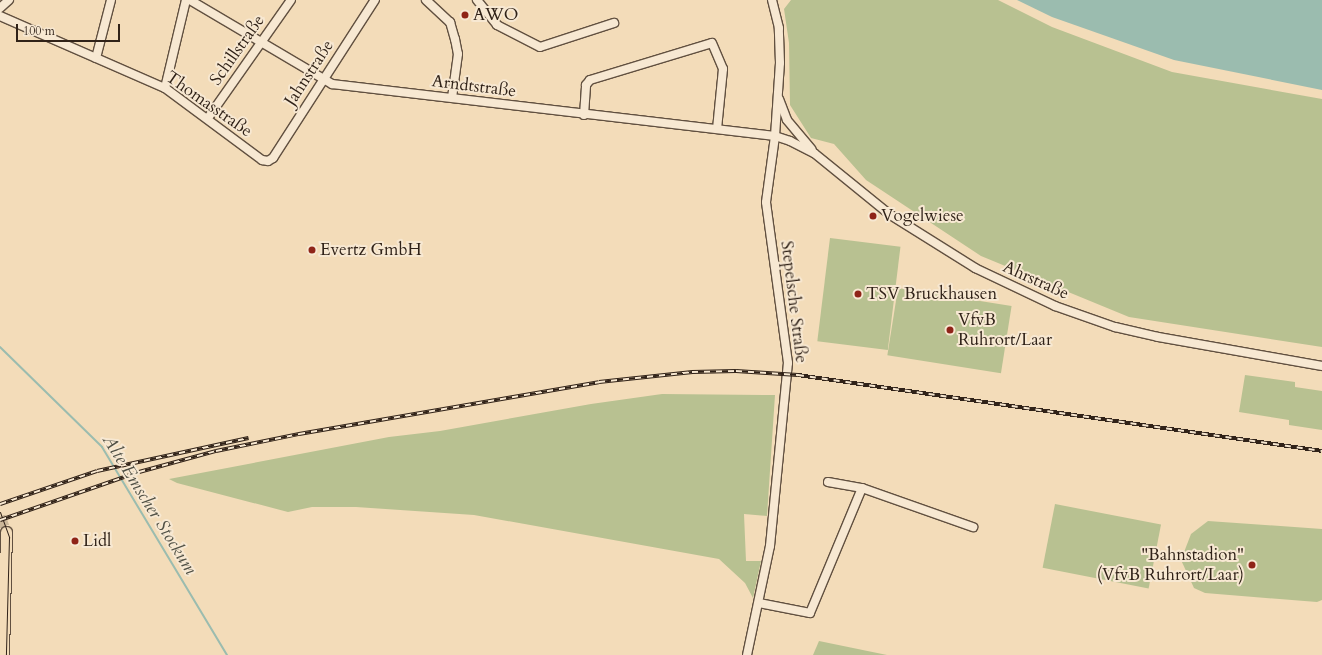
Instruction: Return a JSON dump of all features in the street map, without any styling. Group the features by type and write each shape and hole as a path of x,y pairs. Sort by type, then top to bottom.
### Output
{"main road":[{"path":"3,655 6,532"}],"street":[{"path":"0,8 9,0"},
{"path":"96,58 111,0"},
{"path":"165,88 186,0"},
{"name":"Arndtstraße","path":"190,0 332,84 775,136"},
{"name":"Schillstraße","path":"208,118 291,0"},
{"name":"Jahnstraße","path":"268,161 272,158 374,0"},
{"path":"426,0 437,8 450,22 455,39 458,54 452,98"},
{"path":"477,0 497,25 540,47 614,22"},
{"name":"Stepelsche Straße","path":"747,655 770,546 788,363 766,202 775,136 778,95 779,28 772,0"},
{"name":"Thomasstraße","path":"0,16 165,88 208,118 262,160 268,161"},
{"path":"584,114 586,85 590,80 650,59 712,43 723,69 717,129"},
{"path":"778,95 787,120 814,153"},
{"name":"Ahrstraße","path":"775,136 814,153 889,214 975,268 1055,306 1115,327 1158,337 1322,366"},
{"path":"828,482 862,488 972,527"},
{"path":"759,603 810,613 862,488"}],"green space":[{"path":"791,0 998,0 1052,27 1172,72 1322,99 1322,347 1129,317 981,256 866,180 834,144 811,138 790,105 789,43 784,9"},
{"name":"TSV Bruckhausen","path":"830,238 900,247 888,350 817,341"},
{"name":"VfvB Ruhrort/Laar","path":"898,288 1012,306 1001,373 887,355"},
{"path":"1245,375 1295,382 1295,387 1322,391 1322,430 1289,425 1289,420 1239,412"},
{"path":"662,394 775,395 767,516 744,514 746,561 761,561 753,598 745,583 719,559 474,515 356,507 312,507 288,512 177,483 169,479 389,437 440,431 591,404"},
{"path":"1055,504 1161,525 1149,588 1043,568"},
{"name":"\"Bahnstadion\" (VfvB Ruhrort/Laar)","path":"1208,521 1322,529 1322,600 1317,602 1205,593 1194,588 1181,560 1191,534"},
{"path":"819,641 887,655 813,655"}],"shaded area":[{"path":"1017,0 1322,0 1322,90 1174,60 1052,17"}],"waterway":[{"name":"Alte Emscher Stockum","path":"0,347 102,447 227,655"}],"tunnel":[{"path":"0,516 6,532"}],"tram line":[{"path":"0,512 9,537 6,655"}],"railway":[{"path":"0,520 139,472 216,451 299,434 599,382 692,372 736,371 798,375 1322,451"},
{"path":"0,504 97,471 248,438"}],"place":[{"name":"AWO","path":"465,15"},
{"name":"Vogelwiese","path":"873,216"},
{"name":"Evertz GmbH","path":"312,250"},
{"name":"TSV Bruckhausen","path":"858,294"},
{"name":"VfvB Ruhrort/Laar","path":"950,330"},
{"name":"Lidl","path":"75,541"},
{"name":"\"Bahnstadion\" (VfvB Ruhrort/Laar)","path":"1252,565"}]}
